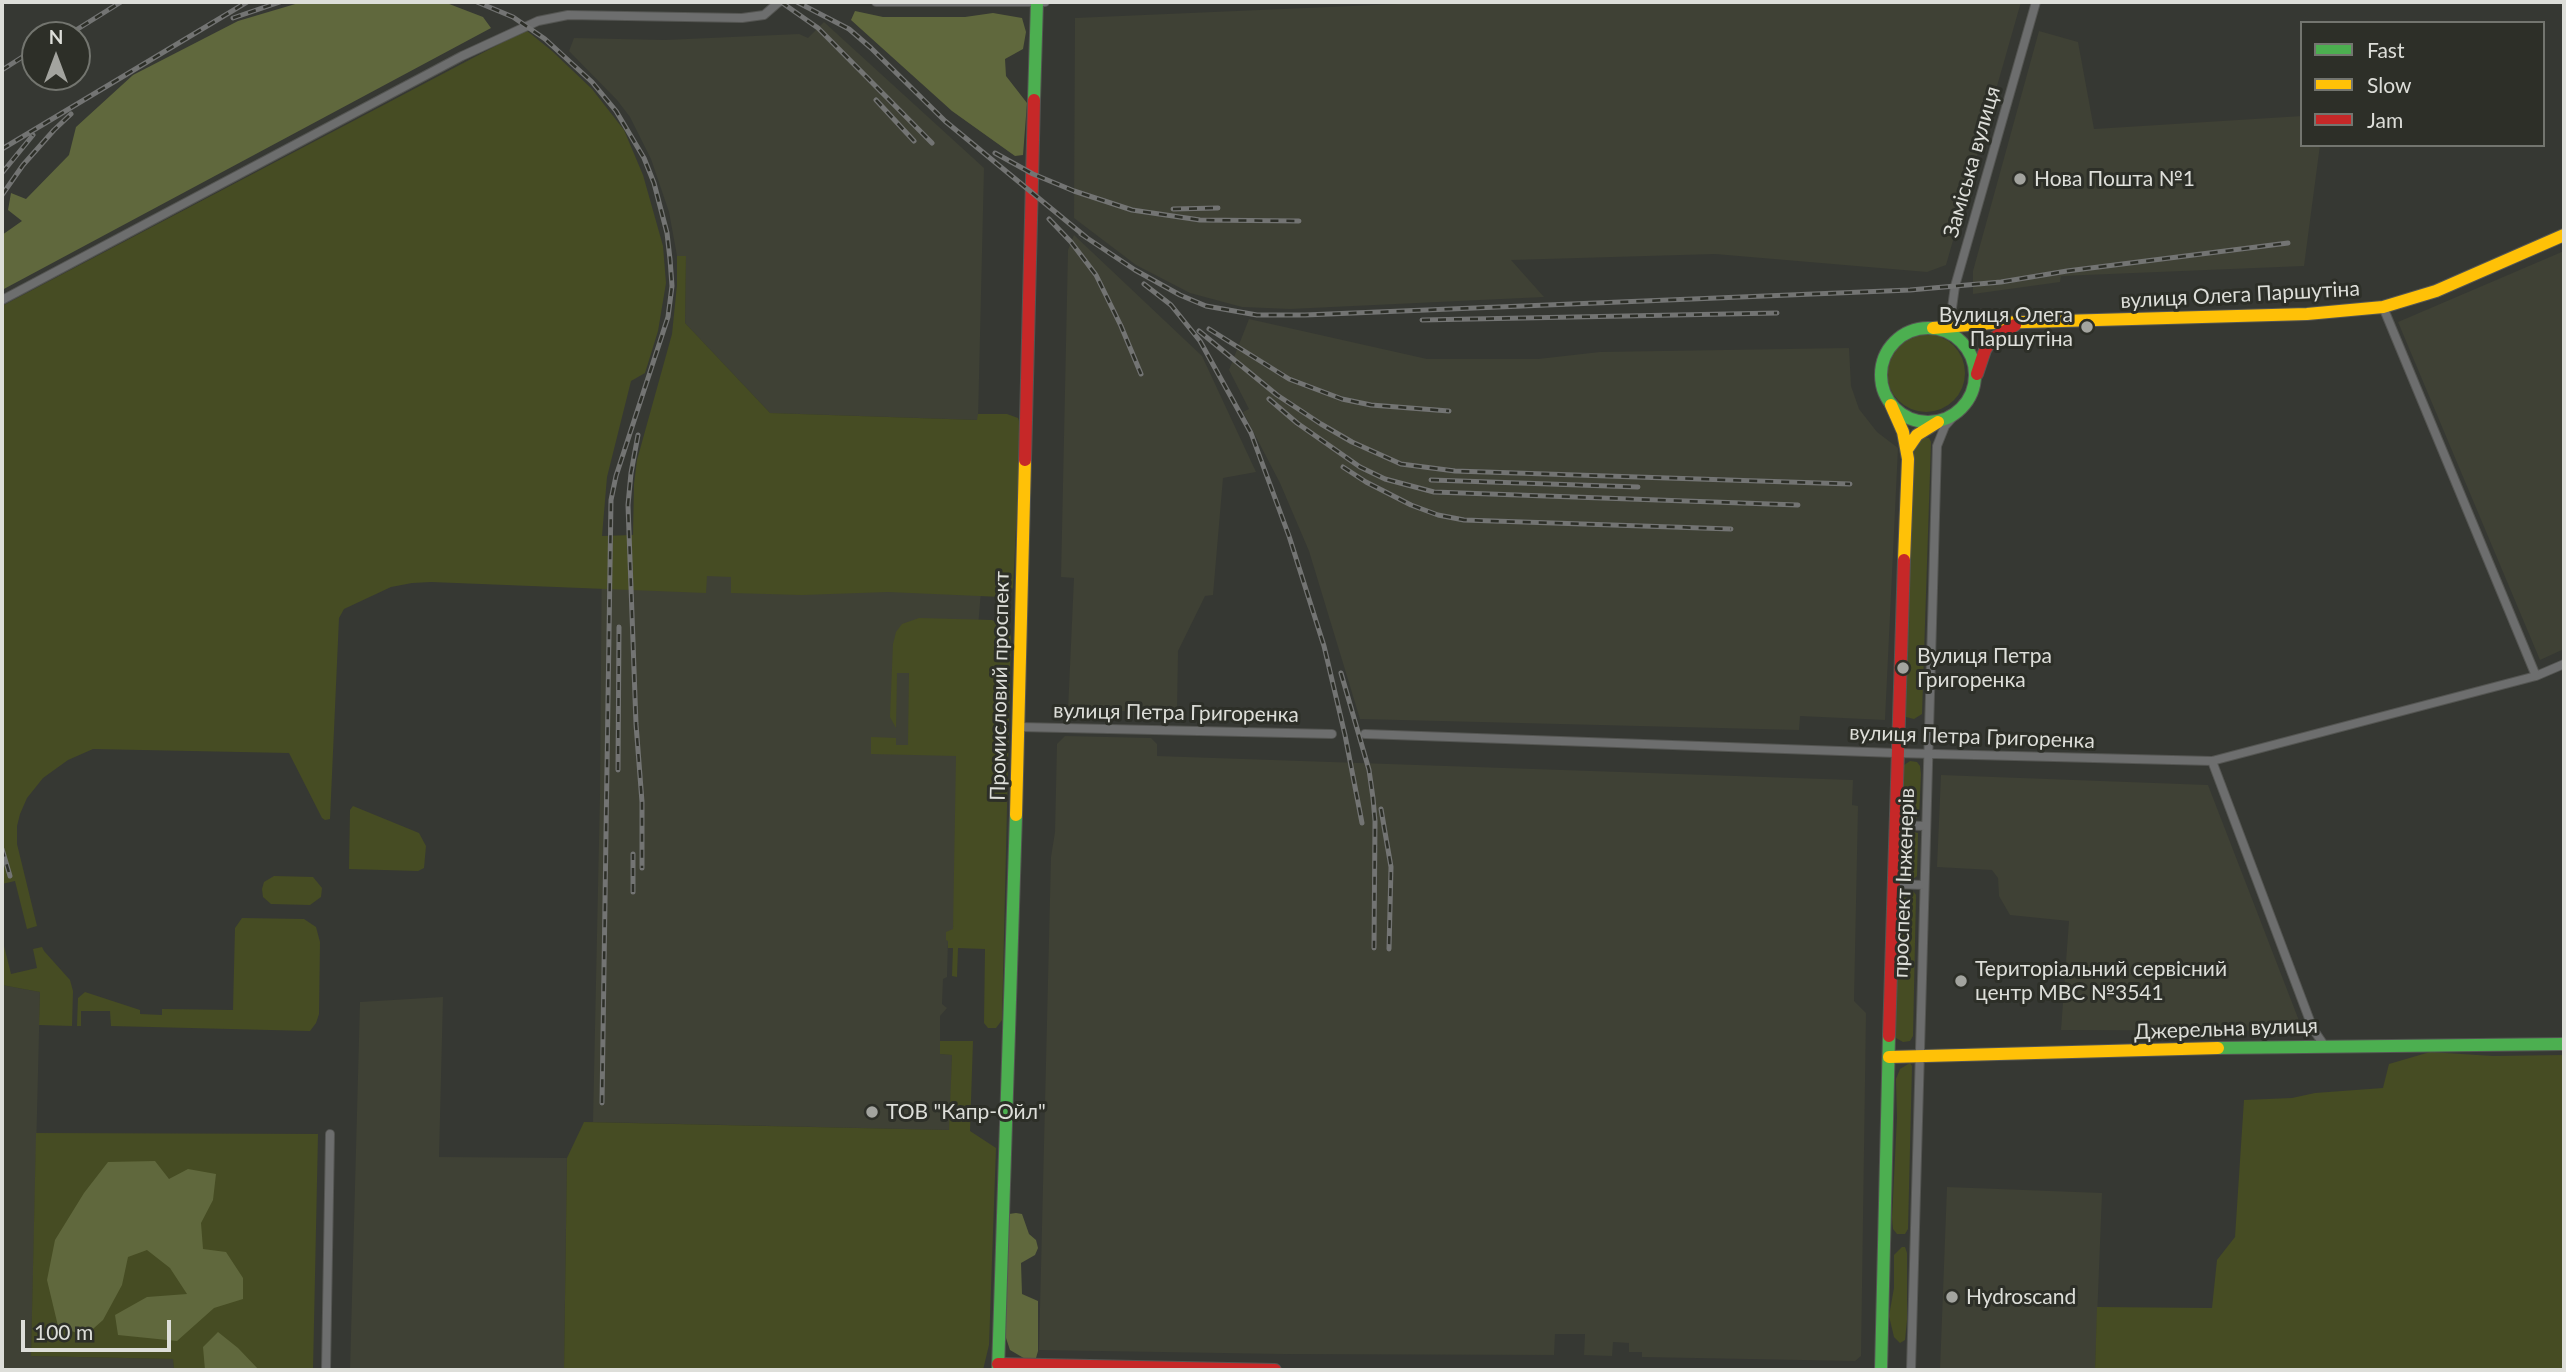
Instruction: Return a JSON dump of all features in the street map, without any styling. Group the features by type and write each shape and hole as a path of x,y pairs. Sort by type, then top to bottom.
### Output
{"street":[{"path":"2,300 462,57 538,21 568,15 742,18 764,15 779,2"},
{"path":"876,2 1045,2"},
{"name":"Промисловий проспект","path":"998,1367 1010,1045 1037,2"},
{"name":"Заміська вулиця","path":"1949,330 1955,286 2036,2"},
{"name":"вулиця Олега Паршутіна","path":"1949,330 2029,322 2307,314 2384,307 2436,291 2564,235"},
{"path":"2384,307 2536,676"},
{"name":"вулиця Олега Паршутіна","path":"1974,384 1985,350 1992,339 2012,326 2029,322"},
{"path":"1908,448 1917,435 1942,420 1963,407 1974,384 1975,368 1970,354 1960,341 1949,330 1920,329 1904,335 1891,346 1883,361 1883,390 1891,405 1904,416 1931,422 1942,420"},
{"name":"проспект Інженерів","path":"1881,1370 1896,753 1908,448 1900,422 1891,405"},
{"name":"проспект Інженерів","path":"1911,1370 1937,446 1945,426 1963,407"},
{"name":"вулиця Петра Григоренка","path":"1365,734 2212,761 2536,676 2564,664"},
{"name":"вулиця Петра Григоренка","path":"1019,727 1332,734"},
{"path":"2212,761 2313,1029 2325,1045"},
{"path":"1894,825 1925,826"},
{"path":"1893,884 1924,885"},
{"name":"Джерельна вулиця","path":"1889,1057 2325,1045 2564,1044"},
{"path":"326,1370 330,1134"},
{"path":"998,1367 1275,1370"}],"shaded area":[{"path":"1444,2 2021,2 1946,265 1927,272 1715,254 1511,260 1544,297 1290,309 1242,307 1190,293 1136,265 1074,218 1075,18"},
{"path":"824,22 984,168 978,420 770,413 685,323 686,256 677,256 669,212 651,159 630,117 569,51 574,38 665,40 799,34 808,38"},
{"path":"2039,31 2078,42 2094,129 2300,116 2300,147 2320,147 2304,266 2061,276 2060,282 1973,294 1973,271"},
{"path":"1074,235 1202,356 1256,472 1223,478 1213,595 1205,596 1178,651 1177,712 1068,710 1074,578 1061,577 1068,250"},
{"path":"2564,251 2564,649 2540,660 2398,322"},
{"path":"1249,319 1427,359 1538,359 1600,352 1849,348 1851,386 1859,409 1877,432 1898,448 1885,720 1800,716 1799,730 1360,719 1309,551 1280,483 1243,412 1249,409 1229,370"},
{"path":"680,534 981,591 953,930 948,940 947,977 943,979 942,1004 947,1008 940,1016 940,1054 952,1055 950,1130 593,1122 602,537"},
{"path":"1065,736 1151,738 1157,744 1157,756 1853,780 1852,805 1858,806 1854,1001 1866,1013 1861,1356 1855,1361 1642,1357 1642,1352 1629,1352 1629,1343 1613,1342 1612,1356 1584,1355 1585,1334 1555,1334 1554,1355 1039,1350 1051,857 1055,832 1057,744"},
{"path":"1941,775 2208,785 2303,1031 2061,1030 2069,921 2010,915 1999,896 1998,878 1992,870 1937,867"},
{"path":"2,985 40,992 31,1356 173,1359 174,1370 2,1370"},
{"path":"443,997 439,1157 567,1158 564,1370 350,1370 360,1002"},
{"path":"1947,1187 2102,1193 2095,1370 1940,1370"}],"green space":[{"path":"302,2 444,2 483,17 491,28 2,290 2,235 22,221 8,210 11,193 26,199 69,155 76,127 133,75 238,21"},
{"path":"855,11 883,17 965,17 993,13 1022,18 1026,32 1023,49 1005,59 1006,76 1027,103 1023,155 1015,156 952,111 851,20"},
{"path":"526,30 592,89 624,130 643,175 663,246 666,283 658,331 645,373 631,381 607,477 602,536 633,535 637,460 672,334 677,256 686,256 685,323 770,413 977,420 978,414 1007,414 1018,418 1021,427 1013,588 1002,597 888,592 802,595 731,593 731,577 707,576 706,593 431,582 391,587 344,609 339,618 330,819 322,818 289,753 93,749 68,760 43,778 27,798 20,814 17,844 37,926 27,929 15,881 2,884 2,306"},
{"path":"1926,334 1941,337 1953,346 1962,358 1965,373 1962,388 1953,400 1941,409 1926,412 1911,409 1899,400 1890,388 1887,373 1890,358 1899,346 1911,337"},
{"path":"1923,437 1929,438 1931,442 1922,714 1914,719 1906,717 1905,714 1911,450"},
{"path":"919,618 992,620 1008,629 1011,637 1002,1020 996,1028 988,1028 984,1023 985,949 958,948 957,977 952,976 953,948 948,948 946,940 946,932 953,929 956,756 871,754 871,737 896,738 896,745 908,745 909,673 897,673 896,728 890,717 893,644 896,632 902,624"},
{"path":"1910,761 1917,762 1921,774 1919,816 1913,821 1903,820 1900,814 1902,769"},
{"path":"353,806 419,833 426,846 424,868 418,871 349,869 350,810"},
{"path":"1906,831 1918,833 1917,876 1912,880 1900,880 1900,836"},
{"path":"274,876 313,877 322,888 321,897 310,905 271,904 263,897 262,889 264,882"},
{"path":"1913,891 1916,895 1913,1036 1910,1041 1903,1042 1896,1038 1895,1022 1898,892"},
{"path":"242,918 304,919 316,927 320,942 319,1014 310,1031 111,1026 110,1011 81,1011 81,1026 77,1026 78,998 85,992 140,1010 140,1014 162,1015 162,1009 233,1010 235,928"},
{"path":"2,938 11,974 37,968 33,949 42,947 70,980 73,991 72,1026 39,1025 40,992 2,985"},
{"path":"940,1041 973,1041 970,1131 996,1148 989,1345 983,1370 564,1370 567,1158 584,1122 949,1130 952,1055 940,1054"},
{"path":"2430,1052 2493,1056 2564,1055 2564,1370 2095,1370 2097,1307 2212,1308 2217,1260 2235,1237 2244,1100 2292,1098 2315,1093 2383,1088 2389,1064"},
{"path":"1910,1063 1908,1229 1905,1234 1897,1234 1893,1229 1892,1218 1896,1079 1900,1069"},
{"path":"36,1133 318,1134 313,1370 174,1370 173,1359 31,1356"},
{"path":"155,1161 169,1179 188,1169 216,1174 213,1200 201,1223 203,1249 226,1252 243,1278 243,1299 214,1308 177,1341 118,1335 115,1315 147,1297 187,1294 170,1268 147,1250 128,1257 122,1285 103,1320 85,1336 58,1326 47,1280 55,1240 84,1193 108,1162"},
{"path":"1009,1214 1022,1214 1029,1234 1036,1240 1038,1248 1035,1255 1021,1263 1022,1294 1038,1301 1038,1351 1036,1358 1027,1360 1010,1350 1004,1332"},
{"path":"1905,1247 1907,1253 1907,1320 1905,1340 1900,1343 1894,1337 1889,1316 1894,1288 1894,1255"},
{"path":"218,1332 259,1370 205,1370 203,1347"}],"railway":[{"path":"90,21 121,2"},
{"path":"2,149 247,2"},
{"path":"233,18 280,2"},
{"path":"477,2 513,17 545,39 592,82 616,111 644,158 654,183 667,233 670,259 672,286 668,317 616,476 611,500 602,1103"},
{"path":"781,2 818,28 932,143"},
{"path":"797,2 849,29 945,121 1087,238"},
{"path":"2,70 21,58"},
{"path":"876,100 914,141"},
{"path":"2,195 23,165 71,114"},
{"path":"2,173 33,135"},
{"path":"995,153 1033,174 1132,210 1200,220 1299,221"},
{"path":"1173,209 1218,208"},
{"path":"1049,219 1096,275 1141,374"},
{"path":"1081,234 1135,270 1180,295 1206,306 1257,315 1910,290 2001,282 2288,243"},
{"path":"1144,284 1171,305 1200,341 1251,433 1289,536 1324,646 1362,823"},
{"path":"1422,320 1777,313"},
{"path":"1209,329 1289,379 1342,399 1371,405 1449,411"},
{"path":"1199,331 1277,395 1321,424 1352,442 1401,464 1455,471 1850,484"},
{"path":"1269,399 1297,423 1360,467 1385,479 1434,492 1798,505"},
{"path":"638,435 628,505 636,724 642,802 642,868"},
{"path":"1343,467 1411,505 1438,515 1464,520 1731,529"},
{"path":"1431,480 1638,487"},
{"path":"618,770 619,627"},
{"path":"1341,673 1369,770 1373,798 1374,948"},
{"path":"1381,809 1391,867 1389,949"},
{"path":"2,849 10,876"},
{"path":"633,854 633,892"}],"traffic: fast":[{"path":"1034,100 1037,2"},
{"path":"1928,328 1946,332 1961,342 1971,357 1975,375 1971,393 1961,408 1946,418 1928,422 1910,418 1895,408 1885,393 1881,375 1885,357 1895,342 1910,332 1928,328"},
{"path":"998,1370 1016,815"},
{"path":"1881,1370 1889,1036"},
{"path":"2218,1048 2564,1044"}],"traffic: slow":[{"path":"1933,328 1992,323 2307,314 2383,307 2436,291 2564,235"},
{"path":"1891,405 1903,432 1908,459 1904,560"},
{"path":"1908,448 1917,435 1938,422"},
{"path":"1016,815 1025,460"},
{"path":"1889,1057 2218,1048"}],"traffic: jam":[{"path":"1025,460 1034,100"},
{"path":"1977,374 1985,350 1992,339 2015,325"},
{"path":"1889,1036 1904,560"},
{"path":"998,1364 1275,1370"}],"place":[{"name":"Нова Пошта №1","path":"2020,179"},
{"name":"Вулиця Олега Паршутіна","path":"2087,327"},
{"name":"Вулиця Петра Григоренка","path":"1903,668"},
{"name":"Територіальний сервісний центр МВС №3541","path":"1961,981"},
{"name":"ТОВ \"Капр-Ойл\"","path":"872,1112"},
{"name":"Hydroscand","path":"1952,1297"}]}
